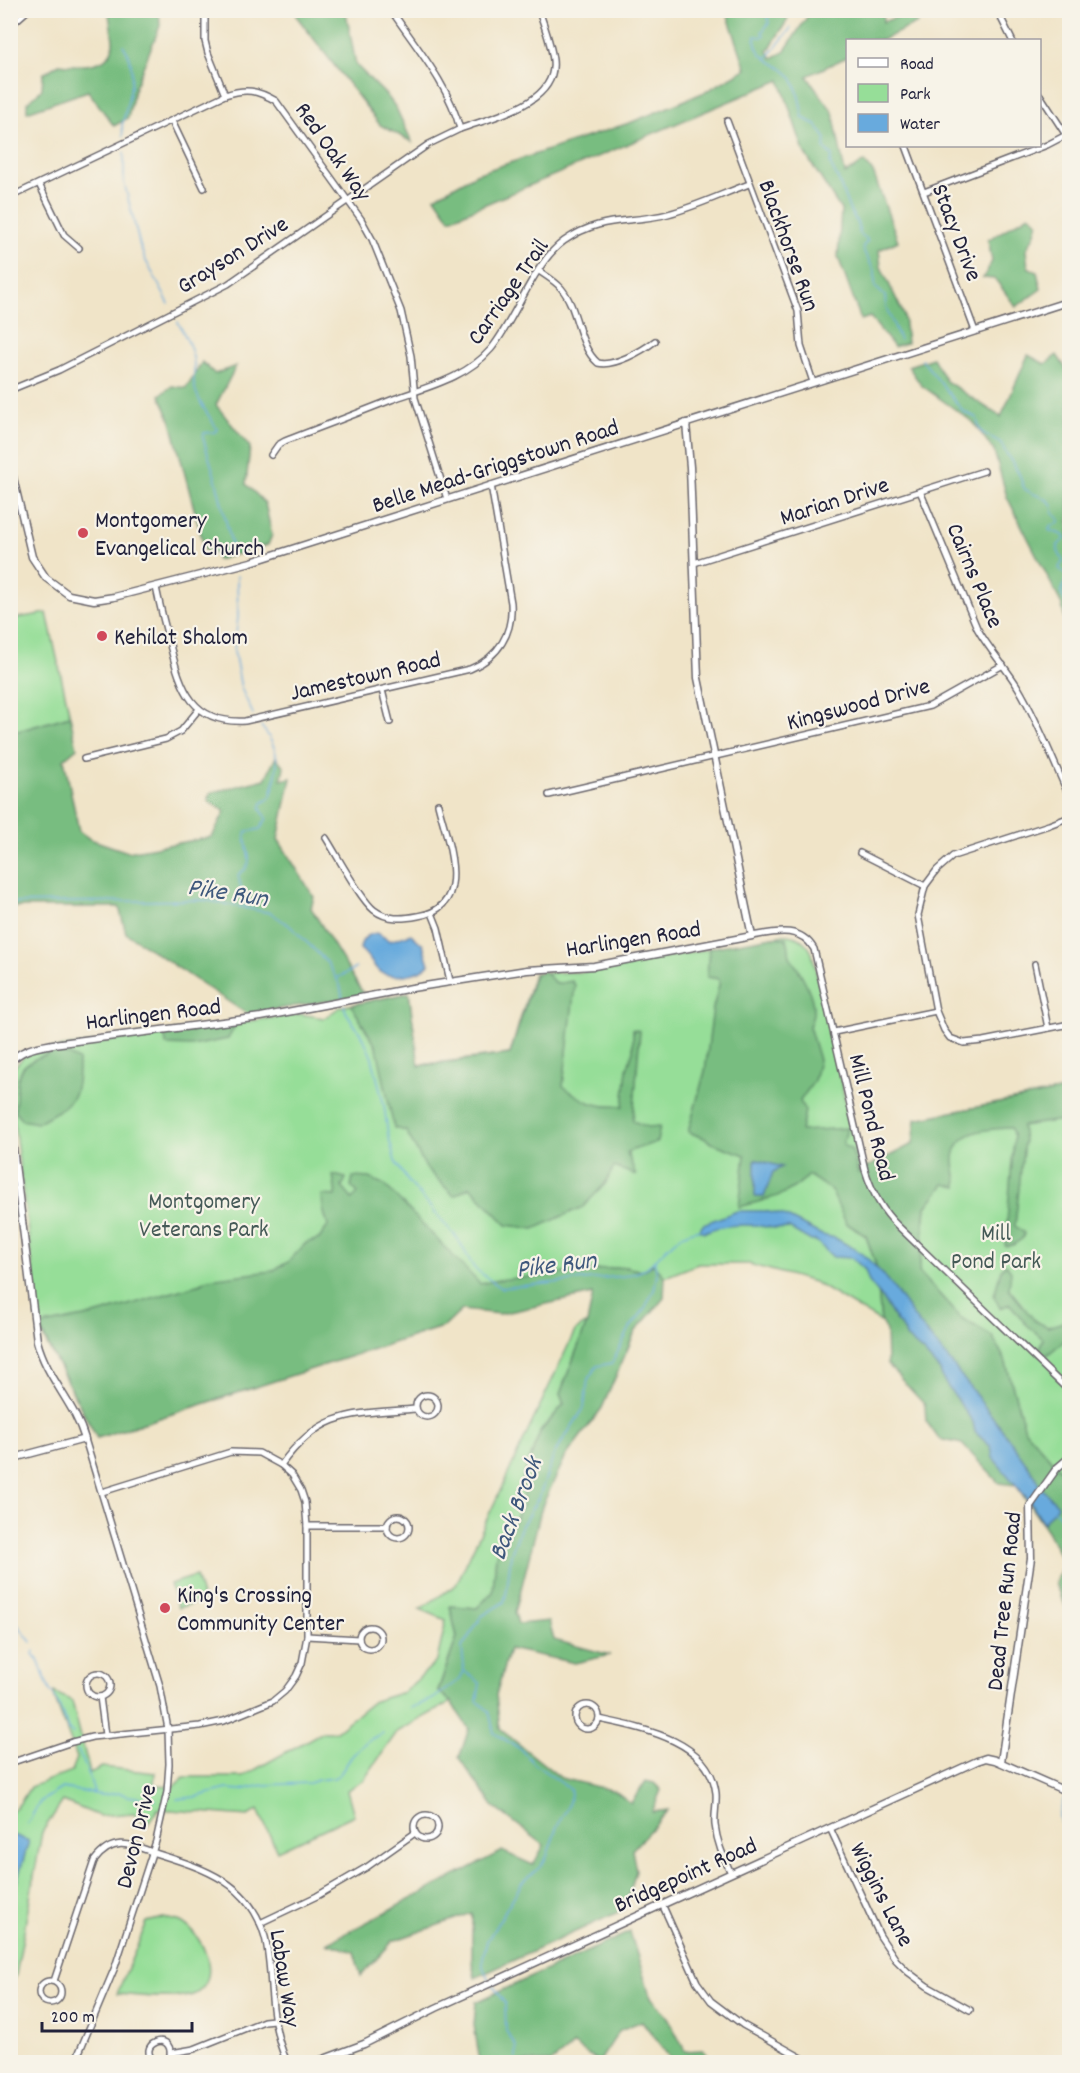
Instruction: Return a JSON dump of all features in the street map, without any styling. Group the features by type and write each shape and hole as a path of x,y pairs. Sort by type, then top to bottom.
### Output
{"street":[{"path":"10,26 28,10"},
{"path":"205,10 205,41 225,95"},
{"path":"391,10 442,85 457,115 460,129"},
{"name":"Grayson Drive","path":"10,390 59,370 228,284 429,144 460,129 534,100 550,81 553,57 539,10"},
{"path":"997,10 1012,39"},
{"name":"Red Oak Way","path":"10,197 225,95 251,90 276,101 348,200 372,238 401,311 411,356 414,392 447,499"},
{"path":"924,192 1047,145 1068,134 1041,96"},
{"path":"172,121 204,188"},
{"name":"Blackhorse Run","path":"727,121 798,311 801,346 813,382"},
{"name":"Stacy Drive","path":"906,147 975,331"},
{"path":"39,184 64,236 79,248"},
{"name":"Carriage Trail","path":"271,455 278,445 285,441 461,374 479,362 504,331 539,271 558,246 594,225 666,215 749,184"},
{"path":"539,271 555,282 565,294 588,349 598,363 604,364 633,355 655,341"},
{"name":"Belle Mead-Griggstown Road","path":"10,465 32,557 39,569 54,586 69,595 94,600 156,587 251,562 1070,301"},
{"path":"686,423 690,467 697,667 752,936"},
{"name":"Marian Drive","path":"694,562 984,471"},
{"name":"Jamestown Road","path":"199,709 222,720 245,721 470,669 486,661 502,644 510,627 511,603 491,485"},
{"name":"Cairns Place","path":"920,491 977,628 1020,691 1070,798"},
{"path":"84,759 166,739 181,730 199,709 188,697 180,682 156,587"},
{"name":"Kingswood Drive","path":"549,795 930,706 1003,665"},
{"path":"382,690 390,722"},
{"path":"326,838 364,899 375,911 395,919 432,913 445,902 454,880 438,804"},
{"path":"1070,817 953,856 937,870 925,886 918,908 918,921 936,1011 950,1038 964,1043 1070,1024"},
{"path":"860,853 925,886"},
{"path":"432,913 438,928 450,981"},
{"name":"Mill Pond Road","path":"752,936 791,932 810,942 816,955 865,1170 881,1207 891,1220 1070,1392"},
{"name":"Harlingen Road","path":"11,1063 24,1051 53,1044 261,1017 450,981 527,970 594,966 752,936"},
{"path":"1035,964 1048,1028"},
{"path":"834,1032 936,1011"},
{"path":"10,1124 37,1341 46,1370 75,1414 85,1439 10,1459"},
{"path":"281,1465 298,1443 316,1428 337,1418 353,1414 416,1409 424,1417 431,1416 438,1404 434,1398 424,1396 419,1399 416,1409"},
{"name":"Devon Drive","path":"75,2062 115,1967 153,1852 167,1792 169,1764 168,1729 160,1686 85,1439"},
{"path":"10,1763 72,1742 105,1735 214,1724 273,1701 285,1691 302,1663 307,1636 305,1502 292,1475 281,1465 259,1453 231,1452 102,1492"},
{"name":"Dead Tree Run Road","path":"1001,1762 1031,1558 1030,1504 1057,1468 1070,1457"},
{"path":"399,1515 408,1521 409,1528 403,1537 395,1538 389,1534 387,1526 389,1520 399,1515"},
{"path":"307,1526 387,1526"},
{"path":"369,1626 378,1630 381,1637 379,1644 369,1649 362,1646 359,1639 360,1632 369,1626"},
{"path":"307,1636 359,1639"},
{"path":"97,1673 104,1675 110,1685 107,1692 100,1697 90,1693 87,1687 90,1676 97,1673"},
{"path":"100,1697 105,1735"},
{"path":"585,1705 592,1706 598,1711 599,1719 592,1728 584,1728 577,1724 576,1712 585,1705"},
{"path":"599,1719 652,1731 700,1759 711,1775 715,1786 715,1824 718,1844 731,1873"},
{"name":"Bridgepoint Road","path":"316,2062 364,2044 498,1979 976,1761 986,1758 1001,1762 1070,1793"},
{"path":"421,1815 429,1815 435,1820 438,1827 432,1837 421,1838 415,1833 414,1825 421,1815"},
{"name":"Wiggins Lane","path":"830,1828 880,1936 896,1960 927,1986 970,2010"},
{"path":"260,1923 317,1896 368,1867 415,1833"},
{"name":"Labaw Way","path":"54,1981 94,1861 106,1849 118,1844 133,1845 207,1870 225,1880 246,1900 260,1923 267,1948 278,2041 287,2062"},
{"path":"662,1904 697,1982 711,2001 743,2025 809,2062"},
{"path":"46,1981 54,1981 60,1986 61,1996 56,2002 45,2002 40,1997 39,1990 46,1981"},
{"path":"171,2053 194,2049 264,2021 274,2020"},
{"path":"156,2062 150,2058 149,2051 155,2042 166,2043 171,2053 169,2059 164,2062"}],"green space":[{"path":"341,10 346,12 356,65 396,108 412,142 380,125 297,17 297,11"},
{"path":"109,11 159,11 160,26 135,87 128,118 114,126 88,91 27,112 27,103 42,89 43,74 59,64 92,64 107,58 113,43"},
{"path":"729,11 789,11 787,21 768,51 772,58 784,52 811,11 884,11 883,22 913,11 918,23 884,39 846,39 846,57 807,76 833,112 845,174 864,162 873,172 898,241 879,250 881,267 904,315 907,343 894,347 870,317 861,320 838,257 841,210 804,152 780,80 450,219 435,197 476,174 632,122 705,92 746,69 728,16"},
{"path":"1029,215 1038,222 1034,236 1026,250 1028,267 1037,272 1041,289 1016,307 995,279 983,278 992,261 988,240"},
{"path":"1028,355 1045,364 1057,355 1069,373 1069,641 1062,605 1007,497 994,451 974,423 921,385 908,366 933,358 946,381 1001,417"},
{"path":"202,362 215,374 236,366 216,405 250,447 246,484 265,503 272,535 268,545 217,560 215,553 205,550 171,422 160,395 172,386 186,388"},
{"path":"47,613 70,716 11,733 11,619"},
{"path":"70,716 77,748 64,759 79,831 90,839 128,852 212,837 225,811 208,801 210,793 265,779 276,757 284,767 281,780 291,778 278,839 314,897 311,908 364,995 247,1014 126,933 119,907 11,907 11,733"},
{"name":"Montgomery Veterans Park","path":"784,935 801,939 812,953 861,1170 850,1186 846,1223 866,1236 876,1265 881,1322 814,1282 749,1264 698,1264 665,1277 653,1264 642,1271 625,1267 480,1284 445,1326 97,1438 41,1333 11,1100 12,1070 24,1056 36,1051 300,1014 324,1018 340,1007 409,993 418,1065 510,1054 534,973 584,972"},
{"path":"773,937 786,938 790,956 807,985 812,999 813,1013 809,1026 819,1060 814,1081 800,1101 805,1111 801,1131 847,1128 843,1145 852,1150 858,1173 913,1144 916,1119 1069,1089 1069,1119 1022,1126 1024,1141 1015,1226 1024,1233 1023,1238 1013,1245 1005,1246 1014,1137 1011,1128 975,1132 961,1141 956,1148 954,1162 957,1187 944,1184 926,1207 919,1272 961,1318 992,1336 1005,1360 1025,1430 1069,1480 1069,1613 1055,1584 1064,1564 1047,1531 1016,1485 999,1483 962,1444 939,1439 926,1421 925,1405 887,1364 886,1331 881,1322 876,1265 866,1236 846,1223 831,1190 808,1175 785,1193 739,1207 745,1155 688,1132 705,1071 713,1008 719,985 719,979 707,977 709,948"},
{"path":"544,971 556,984 572,981 575,985 563,1086 591,1103 623,1106 627,1069 633,1051 633,1029 640,1031 633,1121 648,1127 660,1126 657,1142 627,1152 636,1175 614,1167 605,1184 583,1207 534,1229 507,1225 470,1187 454,1196 426,1168 406,1131 394,1128 377,1048 351,1005 409,993 419,1066 510,1054 535,974"},
{"path":"235,1026 228,1039 192,1046 166,1045 165,1035"},
{"path":"59,1050 78,1060 77,1085 71,1100 58,1111 37,1123 22,1120 15,1111 17,1085 22,1069 34,1060"},
{"name":"Mill Pond Park","path":"1069,1089 1069,1480 1025,1430 1005,1360 992,1336 961,1318 919,1272 926,1207 944,1184 954,1112"},
{"path":"333,1175 346,1178 342,1187 352,1199 358,1193 351,1186 353,1177 370,1178 385,1185 480,1284 498,1280 625,1267 642,1271 653,1264 665,1277 664,1298 635,1332 602,1408 566,1456 542,1506 515,1613 518,1624 549,1621 554,1640 610,1655 575,1663 509,1649 496,1695 500,1729 561,1778 615,1791 631,1803 646,1781 654,1783 661,1790 652,1812 668,1810 632,1850 636,1871 625,1909 475,1978 472,1963 472,1913 393,1941 361,1976 354,1952 327,1943 502,1851 533,1865 544,1845 493,1806 459,1758 469,1729 451,1702 438,1691 457,1637 450,1606 477,1608 493,1592 496,1555 523,1504 523,1478 540,1432 564,1404 560,1394 587,1323 593,1294 500,1314 462,1310 445,1326 97,1438 41,1331 44,1325 94,1315 197,1285 208,1279 272,1271 288,1262 306,1243 319,1239 328,1226 322,1195 336,1196"},
{"path":"1006,1264 1011,1271 1009,1289 1035,1321 1048,1327 1069,1320 1069,1337 1047,1355 1038,1354 1043,1339 1025,1323 1010,1304 1000,1308 994,1296 1001,1270"},
{"path":"587,1323 560,1394 564,1404 540,1432 523,1478 523,1504 496,1555 493,1592 477,1608 450,1606 457,1637 438,1690 451,1702 397,1732 363,1781 347,1790 354,1815 277,1851 258,1810 248,1816 158,1809 147,1825 134,1813 99,1816 63,1801 42,1832 16,1975 11,1985 11,1812 21,1802 30,1787 72,1771 77,1758 54,1692 72,1701 90,1773 102,1767 155,1773 154,1785 174,1786 184,1777 242,1777 322,1732 335,1732 374,1701 404,1692 437,1661 446,1620 420,1609 456,1585 575,1331"},
{"path":"196,1576 203,1600 178,1608 170,1584"},
{"path":"163,1918 181,1922 196,1936 202,1946 209,1968 208,1978 203,1987 195,1994 180,1997 117,1994 147,1922"},
{"path":"630,1932 650,1996 667,2016 685,2051 703,2050 713,2062 673,2062 642,2021 620,2030 599,2062 574,2045 552,2062 480,2062 474,2025 476,2002"}],"water":[{"path":"377,933 390,941 411,934 423,945 429,964 419,971 405,975 384,974 360,949 366,938"},
{"path":"755,1159 782,1167 773,1172 764,1197 755,1197"},
{"path":"737,1211 764,1211 783,1215 822,1235 835,1238 857,1250 869,1260 888,1280 917,1321 998,1424 1035,1475 1039,1486 1058,1505 1043,1523 1030,1502 993,1458 991,1447 975,1432 973,1422 943,1380 940,1371 906,1337 904,1330 869,1282 865,1270 852,1258 833,1257 816,1241 811,1241 789,1228 738,1225 724,1226 705,1232 699,1230 703,1224"},
{"path":"10,1834 29,1841 11,1901"}],"waterway":[{"path":"766,10 769,23 762,32 764,35 755,36 758,50 791,77 797,91 803,118 816,125 826,139 824,148 832,156 830,164 857,222 860,234 867,239 863,246 875,272 875,287 885,296 886,307 900,340"},
{"path":"767,58 791,28"},
{"path":"123,45 131,63 132,74 122,126 123,136"},
{"path":"124,153 124,182 140,246 169,304"},
{"path":"178,322 192,354 194,382 200,402 217,429 215,432 204,433 203,438 232,546"},
{"path":"922,360 964,412 977,418 982,432 1001,443 1025,489 1050,503 1053,512 1060,520 1057,524 1050,526 1049,530 1063,535 1065,539 1058,545 1063,561 1059,568 1067,576 1061,594 1067,604 1067,610 1070,611"},
{"path":"237,576 238,617 234,651 241,688 253,714"},
{"path":"246,908 238,875 245,869 249,860 245,836 246,832 260,829 267,818 261,806 271,795 277,767 274,747 261,726"},
{"name":"Pike Run","path":"10,903 205,900 271,913 290,926 327,962 340,985 343,1000"},
{"path":"337,978 356,968"},
{"name":"Pike Run","path":"344,1005 346,1012 364,1039 372,1058 395,1161 407,1180 458,1239 474,1268 501,1288 636,1273 643,1270 675,1240 691,1231 701,1229"},
{"name":"Back Brook","path":"489,1980 483,1967 487,1941 522,1883 541,1866 547,1856 571,1795 570,1789 537,1766 519,1748 494,1733 489,1711 477,1701 480,1683 464,1671 462,1647 482,1616 504,1602 511,1554 521,1527 540,1495 554,1454 584,1408 588,1379 597,1366 612,1363 630,1328 644,1310 654,1290 657,1275 654,1259"},
{"name":"Pike Run","path":"1052,1509 1070,1525"},
{"path":"10,1607 11,1616 31,1642"},
{"path":"34,1651 33,1654 38,1660 68,1730 73,1733"},
{"path":"410,1708 433,1699 460,1679 464,1671"},
{"path":"177,1799 227,1789 241,1790 263,1785 310,1783 334,1778 340,1774 352,1756 367,1741 383,1733"},
{"path":"78,1750 94,1793"},
{"path":"1069,1782 1070,1759"},
{"path":"27,1824 40,1802 62,1788 102,1795 120,1793 156,1800"},
{"path":"1060,1823 1059,1816 1064,1798"},
{"name":"Back Brook","path":"492,1984 505,2004 506,2031 516,2046 516,2062"}],"place":[{"name":"Montgomery Evangelical Church","path":"83,533"},
{"name":"Kehilat Shalom","path":"102,636"},
{"name":"King's Crossing Community Center","path":"165,1608"}]}
